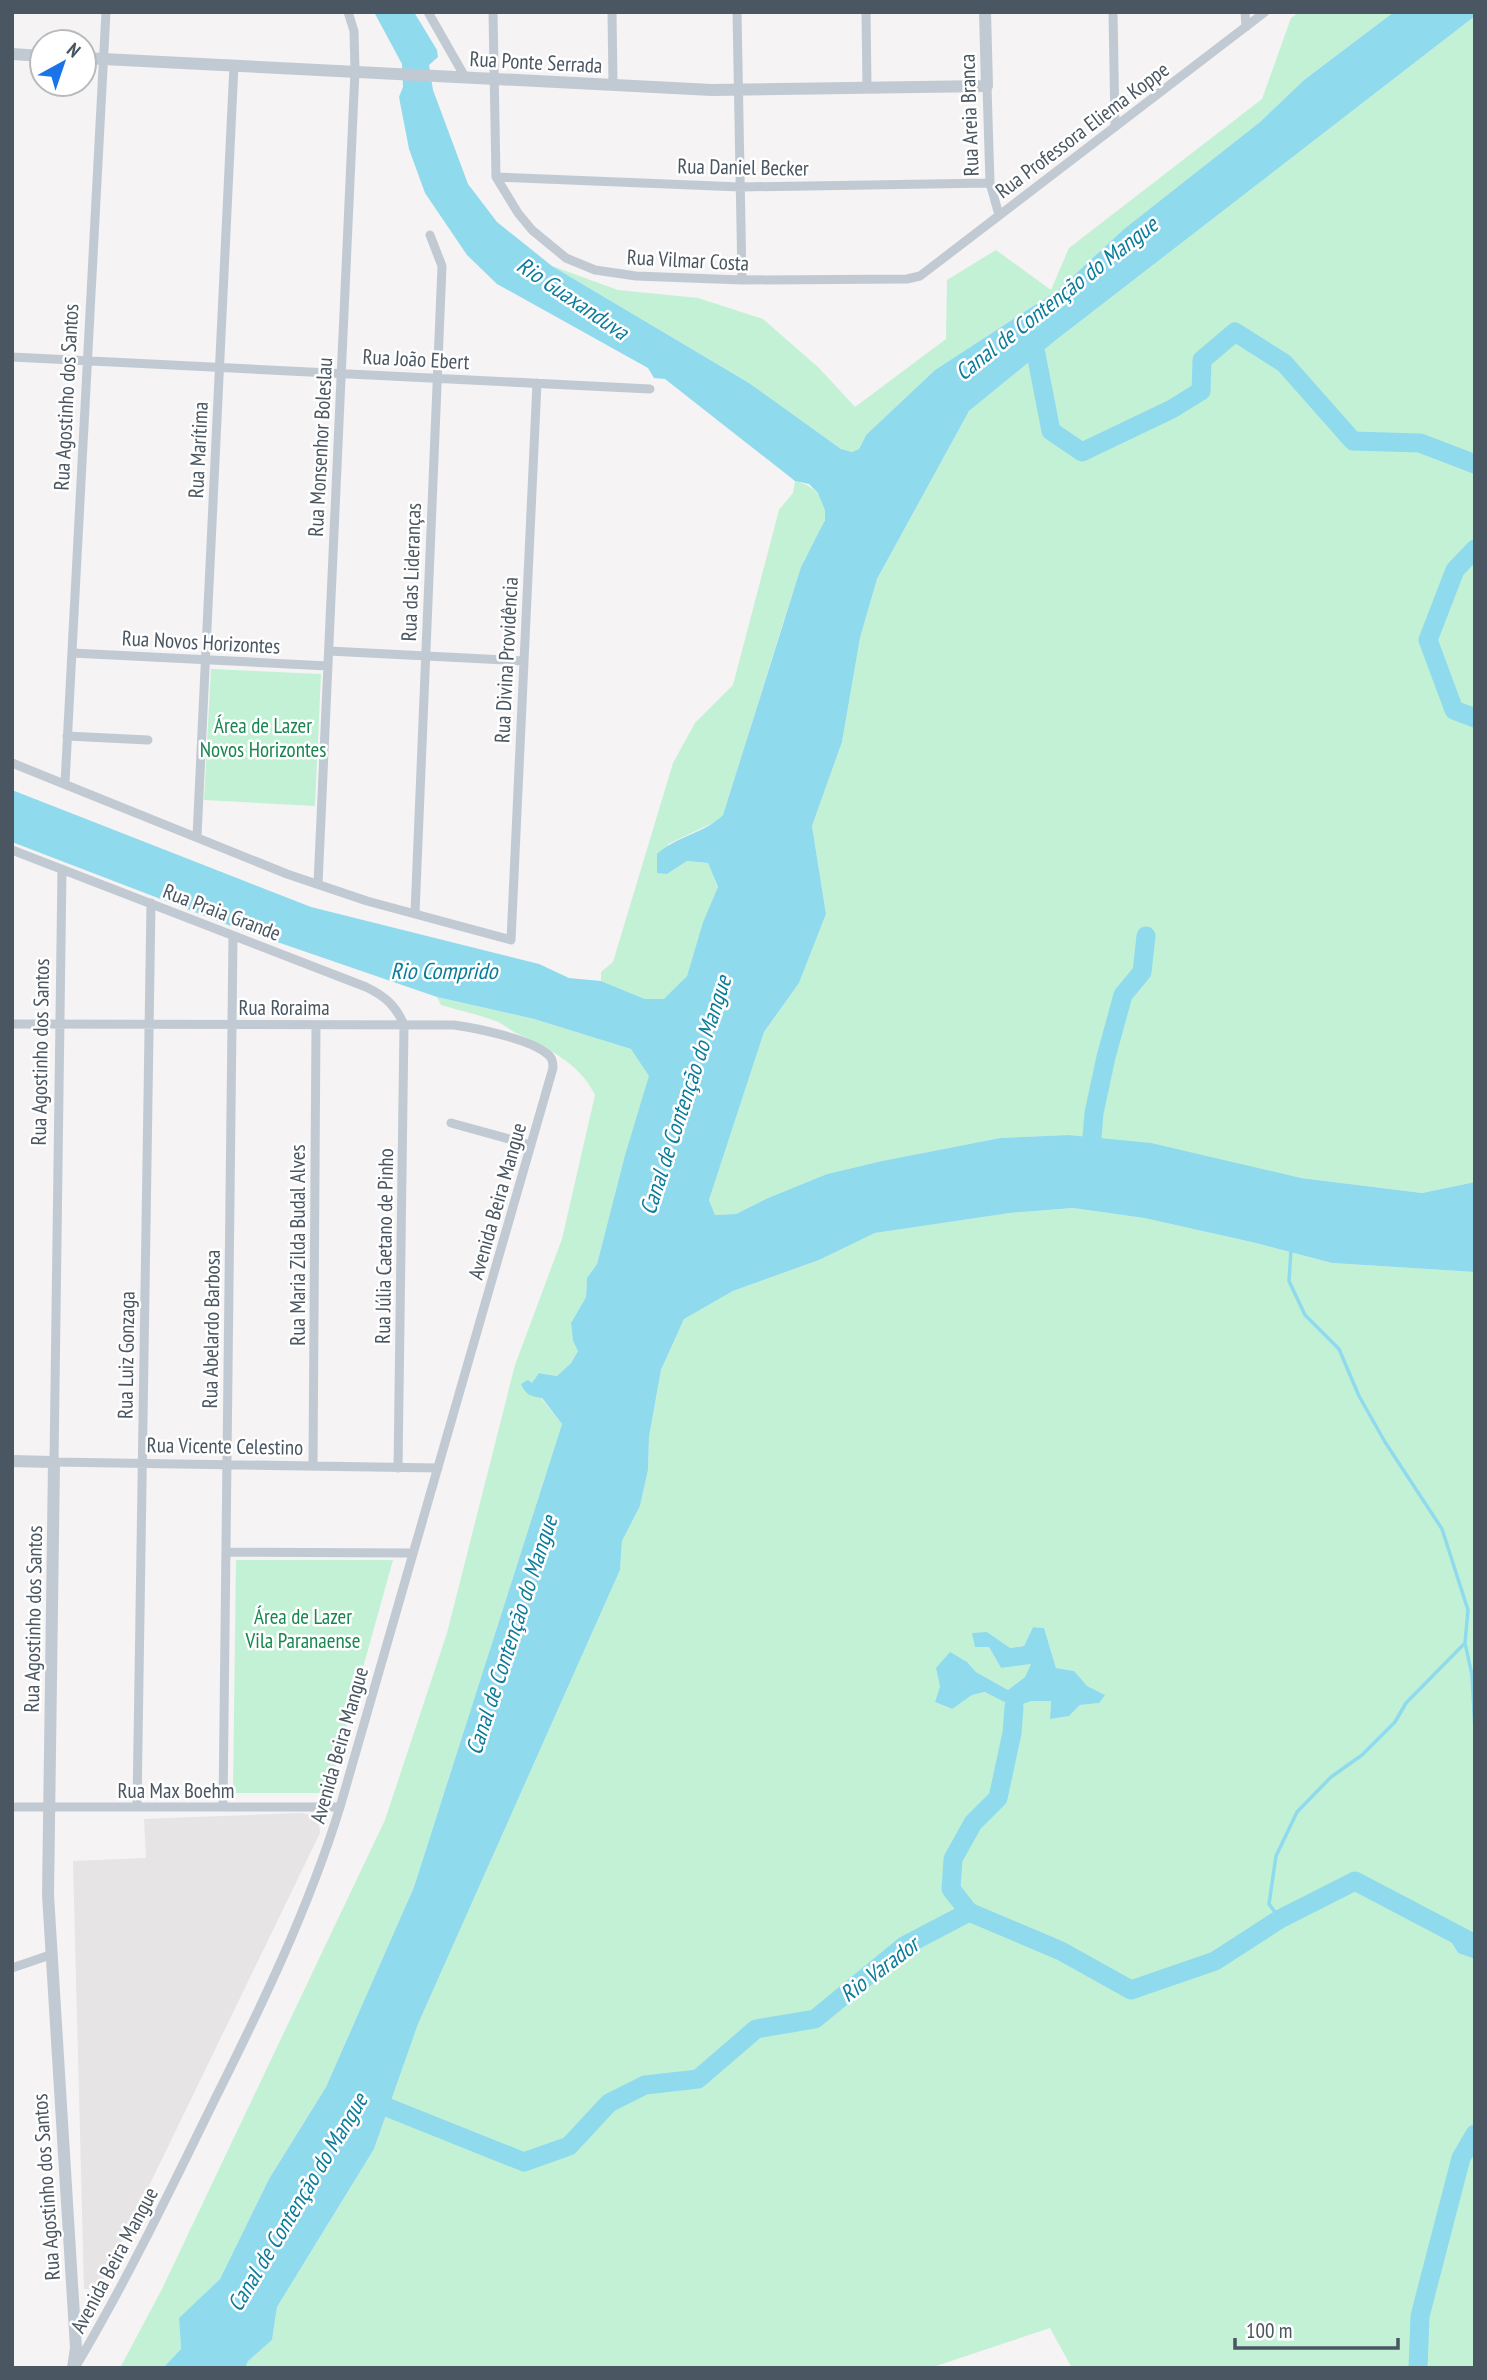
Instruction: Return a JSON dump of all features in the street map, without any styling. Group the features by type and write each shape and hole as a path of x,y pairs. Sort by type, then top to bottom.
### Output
{"street":[{"name":"Rua Agostinho dos Santos","path":"65,783 106,12"},
{"name":"Rua Monsenhor Boleslau","path":"318,884 355,71 354,31 348,12"},
{"path":"428,12 465,77"},
{"path":"494,12 496,177"},
{"path":"612,12 613,85"},
{"path":"737,12 742,280"},
{"path":"866,12 867,88"},
{"name":"Rua Areia Branca","path":"985,12 990,183 999,215"},
{"path":"1113,12 1115,127"},
{"path":"1245,12 1246,27"},
{"name":"Rua Professora Eliema Koppe","path":"920,276 1265,12"},
{"name":"Rua Ponte Serrada","path":"98,59 738,90 986,86"},
{"name":"Rua Marítima","path":"197,836 234,65"},
{"name":"Rua Daniel Becker","path":"496,177 740,187 990,183"},
{"name":"Rua Vilmar Costa","path":"496,177 518,213 552,248 579,265 616,274 742,280 890,280 920,276"},
{"name":"Rua das Lideranças","path":"415,913 442,266 430,235"},
{"name":"Rua João Ebert","path":"12,357 650,388"},
{"name":"Rua Divina Providência","path":"415,913 511,940 537,383"},
{"path":"328,651 524,661"},
{"name":"Rua Novos Horizontes","path":"72,653 328,666"},
{"path":"67,736 148,740"},
{"path":"12,763 271,868 350,896 415,913"},
{"name":"Rua Praia Grande","path":"12,850 375,992 393,1005 404,1025"},
{"name":"Rua Agostinho dos Santos","path":"62,869 49,1807 50,1955 76,2348 74,2368"},
{"name":"Rua Luiz Gonzaga","path":"137,1807 151,904"},
{"name":"Rua Abelardo Barbosa","path":"223,1807 233,936"},
{"name":"Rua Roraima","path":"12,1024 454,1026 480,1029 540,1049 550,1057"},
{"name":"Rua Maria Zilda Budal Alves","path":"313,1466 316,1025"},
{"name":"Rua Júlia Caetano de Pinho","path":"398,1468 404,1025"},
{"name":"Avenida Beira Mangue","path":"74,2368 146,2240 279,1969 314,1886 340,1807 553,1068 550,1057"},
{"path":"451,1123 531,1145"},
{"name":"Rua Vicente Celestino","path":"12,1461 438,1468"},
{"path":"226,1552 413,1553"},
{"name":"Rua Max Boehm","path":"12,1807 340,1807"},
{"path":"12,1968 50,1955"}],"shaded area":[{"path":"301,1813 311,1815 319,1822 320,1833 99,2289 84,2289 73,1861 146,1858 144,1819"}],"green space":[{"path":"1299,12 1394,12 1304,80 1260,122 1124,229 1058,290 935,370 866,435 859,449 852,452 841,449 749,383 552,266 618,290 698,298 763,319 819,368 855,407 946,339 947,280 996,250 1051,290 1069,248 1262,99 1291,18"},
{"path":"1475,16 1475,1182 1422,1193 1301,1178 1068,1135 1000,1138 882,1161 827,1174 736,1214 715,1215 709,1200 764,1032 799,983 826,914 812,826 842,742 860,638 877,579 969,411 1056,340"},
{"path":"795,481 818,494 824,504 825,518 800,571 723,815 717,821 668,844 667,874 687,861 708,863 718,888 703,922 687,976 665,999 645,999 601,981 601,972 613,962 673,763 695,723 733,685 779,510 793,493"},
{"name":"Área de Lazer Novos Horizontes","path":"211,669 321,674 315,806 204,800"},
{"path":"437,997 534,1019 631,1049 650,1076 625,1155 597,1264 587,1278 586,1297 571,1323 573,1341 578,1351 571,1363 557,1376 540,1373 541,1398 562,1424 414,1887 326,2087 269,2179 220,2279 179,2318 181,2349 163,2368 120,2368 162,2289 385,1820 447,1633 515,1365 562,1239 595,1095 572,1065 551,1051 496,1021 441,1005"},
{"path":"1073,1208 1144,1218 1332,1263 1475,1272 1475,1938 1444,1929 1458,1953 1475,1959 1475,2368 1072,2368 1050,2328 930,2368 245,2368 247,2361 272,2340 277,2307 374,2149 418,2024 620,1570 622,1541 640,1506 648,1470 649,1437 661,1370 684,1319 733,1291 819,1260 875,1233 1010,1213","holes":["1033,1627 1044,1628 1056,1668 1074,1671 1099,1703 1080,1705 1069,1716 1050,1718 1051,1701 1032,1701 1014,1707 986,1692 972,1695 951,1709 935,1702 940,1686 967,1662 976,1672 1008,1690 1025,1677 1031,1664 1001,1668 989,1647 987,1632 1009,1648 1024,1646"]},
{"name":"Área de Lazer Vila Paranaense","path":"236,1560 393,1560 328,1793 233,1793"}],"water":[{"path":"374,12 414,12 437,50 438,57 429,65 433,90 468,184 497,222 552,266 749,383 841,449 852,452 859,449 866,435 935,370 1058,290 1124,229 1260,122 1304,80 1394,12 1475,12 1475,16 1056,340 969,411 877,579 860,638 842,742 812,826 826,914 799,983 764,1032 709,1200 715,1215 736,1214 827,1174 1000,1138 1068,1135 1151,1143 1301,1178 1422,1193 1475,1182 1475,1272 1332,1263 1144,1218 1073,1208 1010,1213 875,1233 819,1260 733,1291 684,1319 661,1370 649,1437 648,1470 640,1506 622,1541 620,1570 418,2024 374,2149 277,2307 272,2340 248,2361 245,2368 163,2368 181,2349 179,2318 220,2279 269,2179 326,2087 414,1887 562,1424 542,1398 529,1394 521,1384 528,1380 532,1383 539,1373 557,1376 571,1363 578,1351 573,1341 571,1323 586,1297 587,1278 597,1264 649,1076 631,1049 534,1019 437,997 231,926 12,842 12,790 311,907 539,964 569,978 601,981 645,999 664,999 687,976 703,922 718,887 708,863 687,861 667,874 657,873 657,854 723,815 801,567 825,520 825,510 818,493 809,484 795,481 665,379 654,378 648,368 497,284 467,255 425,193 409,149 399,97 403,87 402,64"},
{"path":"1033,1627 1044,1628 1056,1668 1074,1671 1087,1686 1105,1695 1099,1703 1080,1705 1069,1716 1050,1719 1051,1701 1032,1701 1014,1707 985,1692 972,1695 952,1709 935,1702 940,1686 936,1668 950,1652 967,1662 976,1672 1008,1690 1025,1677 1031,1664 1001,1668 989,1647 975,1647 972,1633 987,1632 1010,1648 1024,1646"},
{"path":"1443,1928 1475,1938 1475,1959 1458,1953"}],"waterway":[{"name":"Canal de Contenção do Mangue","path":"1027,334 1036,354 1051,431 1082,452 1172,409 1201,391 1202,360 1235,332 1284,363 1353,441 1420,443 1475,464"},
{"path":"1475,549 1455,570 1428,640 1454,710 1475,718"},
{"path":"1090,1162 1094,1113 1106,1057 1123,995 1142,972 1146,936"},
{"path":"1291,1250 1289,1281 1305,1315 1339,1349 1359,1396 1385,1442 1442,1529 1468,1610 1465,1643"},
{"path":"1280,1919 1269,1904 1276,1856 1297,1812 1331,1777 1362,1755 1395,1722 1406,1703 1465,1643 1472,1675 1475,1731"},
{"path":"969,1912 951,1889 953,1859 973,1823 998,1798 1012,1733 1014,1707"},
{"name":"Rio Varador","path":"364,2098 524,2162 569,2146 609,2103 645,2085 698,2079 756,2029 815,2019 904,1946 969,1912 1061,1951 1131,1990 1215,1961 1280,1919 1355,1881 1475,1944"},
{"path":"1418,2368 1420,2316 1461,2158 1475,2134"}],"water label":[{"name":"Rio Guaxanduva","path":"573,298"},
{"name":"Rio Comprido","path":"444,970"}]}
